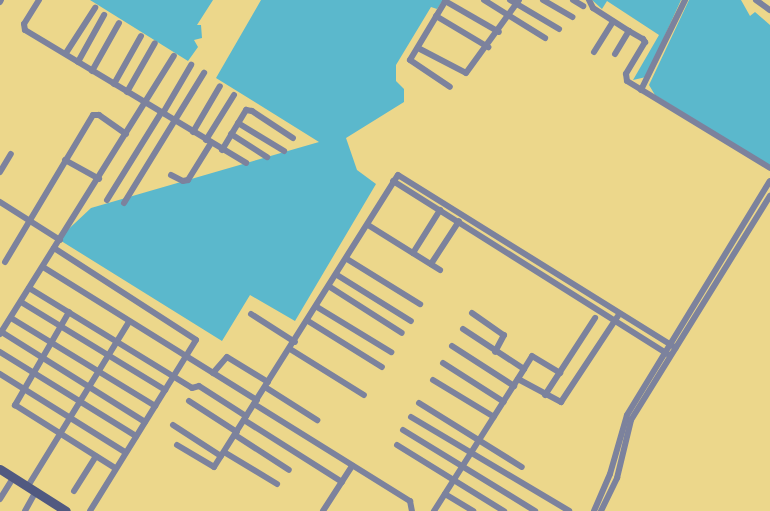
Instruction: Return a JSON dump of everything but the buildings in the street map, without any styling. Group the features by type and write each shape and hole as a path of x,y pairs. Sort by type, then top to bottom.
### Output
{"main road":[{"path":"0,469 66,511"}],"street":[{"path":"39,0 24,28 66,53 92,71 246,163"},
{"path":"450,87 410,62 446,0 499,32"},
{"path":"484,0 545,38"},
{"path":"510,0 518,2 559,29"},
{"path":"543,0 572,17"},
{"path":"573,0 583,6"},
{"path":"589,0 590,5 645,41 625,76 641,90 770,168"},
{"path":"641,90 685,0"},
{"path":"758,1 770,10"},
{"path":"418,48 462,73 473,67 499,32 518,2"},
{"path":"66,53 95,8"},
{"path":"78,62 104,16"},
{"path":"436,16 488,47"},
{"path":"594,52 613,21"},
{"path":"92,71 119,23"},
{"path":"615,54 629,31"},
{"path":"114,84 141,36"},
{"path":"127,92 155,44"},
{"path":"145,422 0,332 11,318 54,248 99,180 174,56"},
{"path":"107,200 191,65"},
{"path":"124,203 204,73"},
{"path":"193,132 220,86"},
{"path":"171,175 183,182 188,180 234,95"},
{"path":"222,150 238,123 250,110 292,138"},
{"path":"5,262 64,160 95,114 126,134"},
{"path":"238,123 284,150"},
{"path":"231,134 267,156"},
{"path":"0,172 11,154"},
{"path":"64,160 99,180"},
{"path":"178,445 214,468 348,259 393,181 400,175 621,311 673,346"},
{"path":"393,181 500,246 668,354"},
{"path":"673,346 692,308 770,181"},
{"path":"420,198 424,190"},
{"path":"594,511 610,474 627,415 673,346 698,312 770,196"},
{"path":"0,202 60,240"},
{"path":"413,254 440,210"},
{"path":"749,215 756,219"},
{"path":"431,264 459,221"},
{"path":"368,225 440,270"},
{"path":"500,246 505,239"},
{"path":"54,248 195,337 196,341 185,356 115,468 90,511"},
{"path":"348,259 420,304"},
{"path":"43,266 129,322 213,373 352,466 410,501 412,511"},
{"path":"337,276 411,321"},
{"path":"330,287 402,333"},
{"path":"29,288 192,388 199,386 342,482"},
{"path":"21,302 165,390"},
{"path":"317,307 391,352"},
{"path":"692,308 698,312"},
{"path":"518,379 545,395 562,401 621,311"},
{"path":"68,312 61,326 32,371 15,405 115,468"},
{"path":"472,313 504,335 495,352"},
{"path":"251,314 295,342"},
{"path":"11,318 99,370 155,406"},
{"path":"545,395 595,318"},
{"path":"308,321 382,367"},
{"path":"28,486 129,322"},
{"path":"462,330 524,369"},
{"path":"452,346 514,386"},
{"path":"290,349 364,395"},
{"path":"0,352 136,436"},
{"path":"601,511 617,478 631,420 668,354"},
{"path":"437,510 445,494 532,356 560,373"},
{"path":"213,373 227,357 317,420"},
{"path":"444,363 504,402"},
{"path":"0,374 70,416 125,452"},
{"path":"433,380 494,418"},
{"path":"189,400 289,470"},
{"path":"419,403 522,467"},
{"path":"411,417 569,511"},
{"path":"173,425 277,484"},
{"path":"403,430 535,511"},
{"path":"397,445 504,511"},
{"path":"74,491 96,456"},
{"path":"323,511 352,466"},
{"path":"0,499 14,477"},
{"path":"25,511 36,492"},
{"path":"445,494 473,511"},
{"path":"553,511 557,504"}],"water":[{"path":"90,0 213,0 197,25 201,25 202,38 194,40 198,47 188,61"},
{"path":"261,0 443,0 437,9 431,7 396,65 396,81 404,89 404,102 346,138 357,170 376,184 295,321 250,295 222,341 58,239 91,208 319,142 216,78"},
{"path":"592,0 681,0 646,77 633,80 659,35 607,1 602,9"},
{"path":"689,0 741,0 750,16 755,12 770,25 770,166 655,95 649,85"}]}
